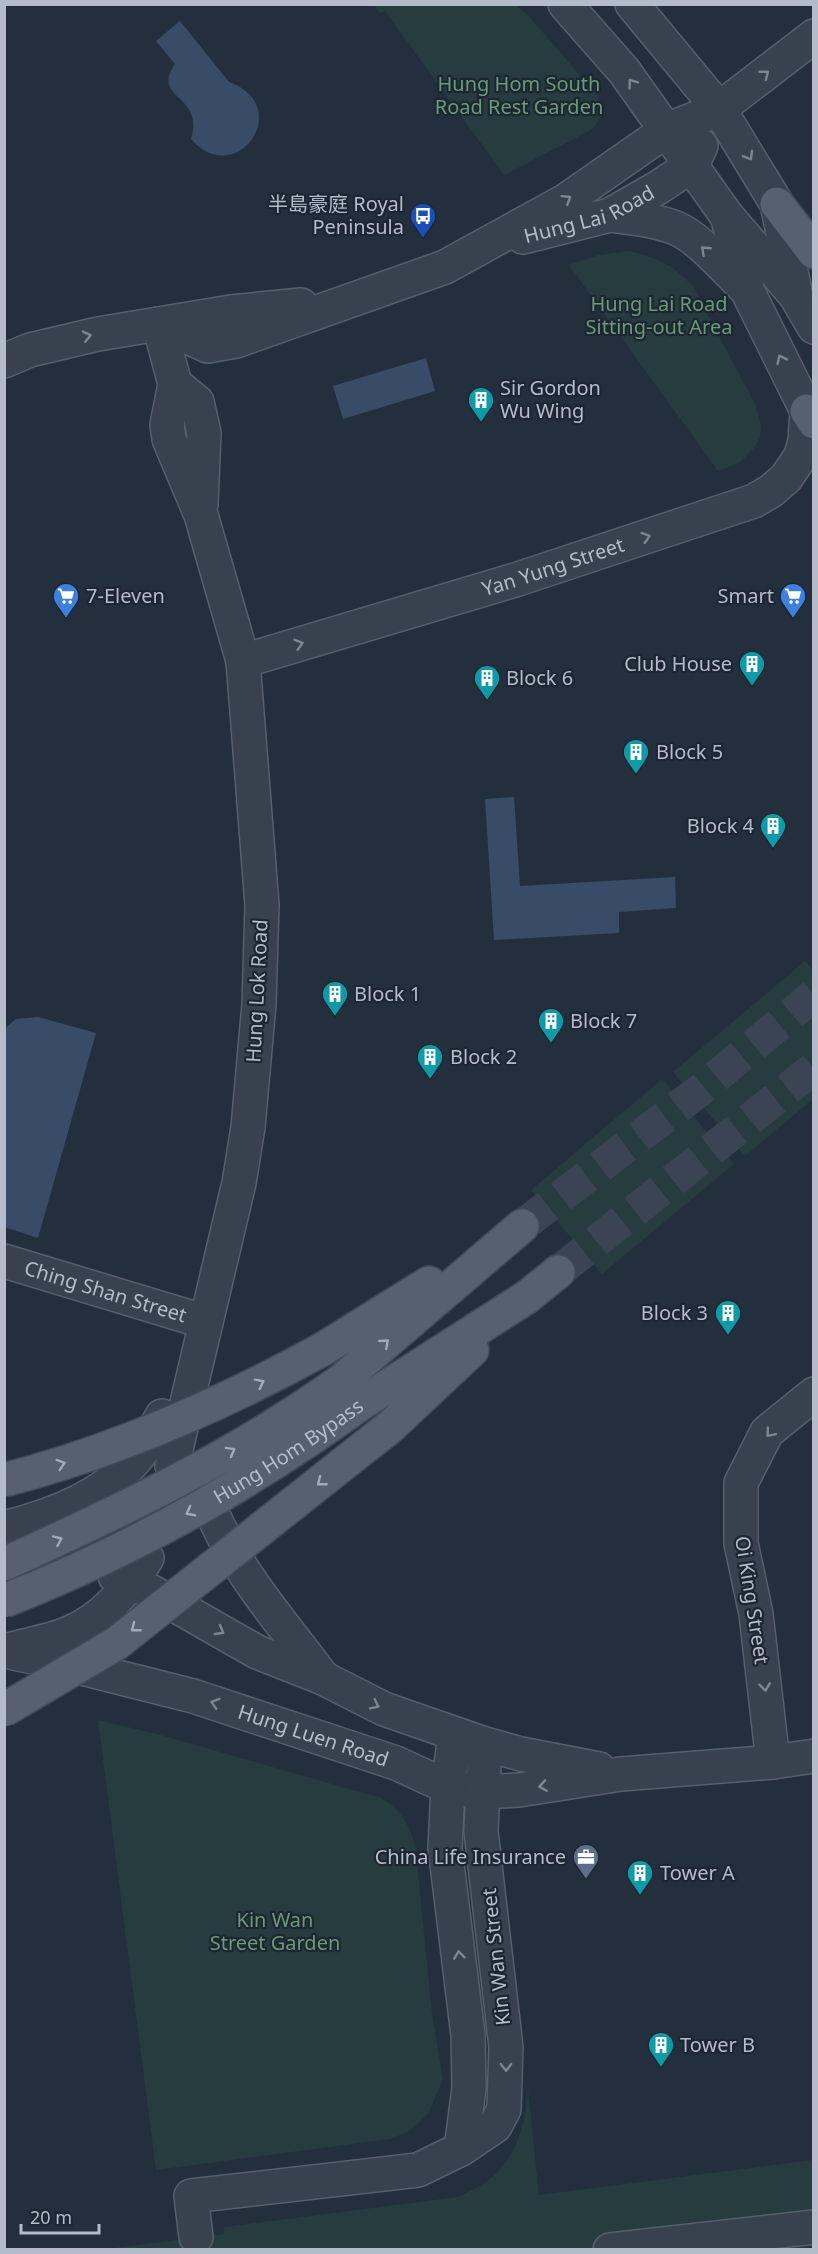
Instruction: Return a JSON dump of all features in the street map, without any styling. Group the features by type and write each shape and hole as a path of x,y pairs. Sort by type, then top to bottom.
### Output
{"main road":[{"path":"777,204 813,252"},
{"name":"Hung Hom Bypass","path":"4,1480 104,1450 224,1401 323,1349 515,1231 341,1381 307,1405 173,1484 107,1518 7,1548"},
{"name":"Hung Hom Bypass","path":"4,1601 80,1569 221,1495 285,1457 363,1402 543,1284 382,1433 117,1643 4,1710"}],"street":[{"path":"565,4 624,71 727,216 796,296 813,327"},
{"path":"632,4 719,109 777,204 796,296"},
{"path":"692,165 719,109 813,36"},
{"name":"Hung Lai Road","path":"159,324 208,346 236,341 445,267 565,201 667,130 719,109"},
{"name":"Hung Lai Road","path":"480,248 610,215 692,165"},
{"path":"610,215 638,218 679,229 699,244 747,290"},
{"path":"727,216 747,290 810,417"},
{"path":"13,353 98,334 159,324"},
{"name":"Hung Lok Road","path":"159,324 175,384 197,402 204,433 201,515 243,661 262,905 259,1004 248,1127 239,1183 202,1337 186,1458"},
{"name":"Yan Yung Street","path":"243,661 515,580 754,501 771,491 786,478 801,456 810,417"},
{"name":"Ching Shan Street","path":"4,1261 202,1337"},
{"path":"7,1548 47,1516 96,1491 122,1473 143,1449 202,1337"},
{"name":"Oi King Street","path":"773,1762 756,1614 741,1544 741,1483 767,1432 813,1394"},
{"path":"216,1521 237,1561 323,1678"},
{"name":"Hung Luen Road","path":"5,1651 66,1635 81,1627 108,1609 132,1572 257,1652 323,1678 384,1709 470,1740 521,1754 621,1774"},
{"name":"Hung Luen Road","path":"5,1651 194,1696 396,1763 448,1786 483,1792 519,1790 621,1774 773,1762 813,1756"},
{"name":"Kin Wan Street","path":"461,2148 469,2088 469,2060 466,2013 445,1848 448,1786 470,1740"},
{"name":"Kin Wan Street","path":"196,2237 191,2196 418,2170 461,2148 495,2126 504,2109 506,2094 504,2033 481,1831 483,1792 470,1740"},
{"path":"610,2250 813,2227"}],"green space":[{"name":"Hung Hom South Road Rest Garden","path":"374,5 515,5 528,15 597,95 602,114 591,130 504,175 385,11 380,13"},
{"name":"Hung Lai Road Sitting-out Area","path":"629,251 651,257 673,268 692,285 755,404 761,425 760,437 755,447 739,463 718,471 569,265 599,255"},
{"path":"805,961 813,971 813,1099 745,1156 673,1072"},
{"path":"662,1079 734,1164 602,1274 531,1190"},
{"name":"Kin Wan Street Garden","path":"98,1720 157,1734 381,1798 403,1817 415,1844 432,2013 443,2079 429,2112 410,2131 390,2139 156,2170"},
{"path":"528,2090 539,2195 813,2160 813,2247 796,2250 98,2250 224,2234 224,2227 458,2197 487,2181 506,2162 522,2128"}],"water":[{"path":"180,21 229,82 248,93 258,108 258,124 252,139 240,150 225,155 208,152 191,139 193,124 191,113 169,84 169,76 175,64 156,41"},
{"path":"426,358 435,391 343,419 333,386"},
{"path":"514,797 520,886 675,877 676,908 619,912 619,933 494,940 485,799"},
{"path":"38,1017 96,1033 38,1238 4,1227 5,1028 16,1019"}],"tunnel":[{"path":"522,1226 699,1091 814,995"},
{"path":"558,1272 814,1068"}],"place":[{"name":"半島豪庭 Royal Peninsula","path":"423,239"},
{"name":"Sir Gordon Wu Wing","path":"481,423"},
{"name":"7-Eleven","path":"66,619"},
{"name":"Smart","path":"793,619"},
{"name":"Club House","path":"752,687"},
{"name":"Block 6","path":"487,701"},
{"name":"Block 5","path":"636,775"},
{"name":"Block 4","path":"773,849"},
{"name":"Block 1","path":"335,1017"},
{"name":"Block 7","path":"551,1044"},
{"name":"Block 2","path":"430,1080"},
{"name":"Block 3","path":"728,1336"},
{"name":"China Life Insurance","path":"586,1880"},
{"name":"Tower A","path":"640,1896"},
{"name":"Tower B","path":"661,2068"}]}
